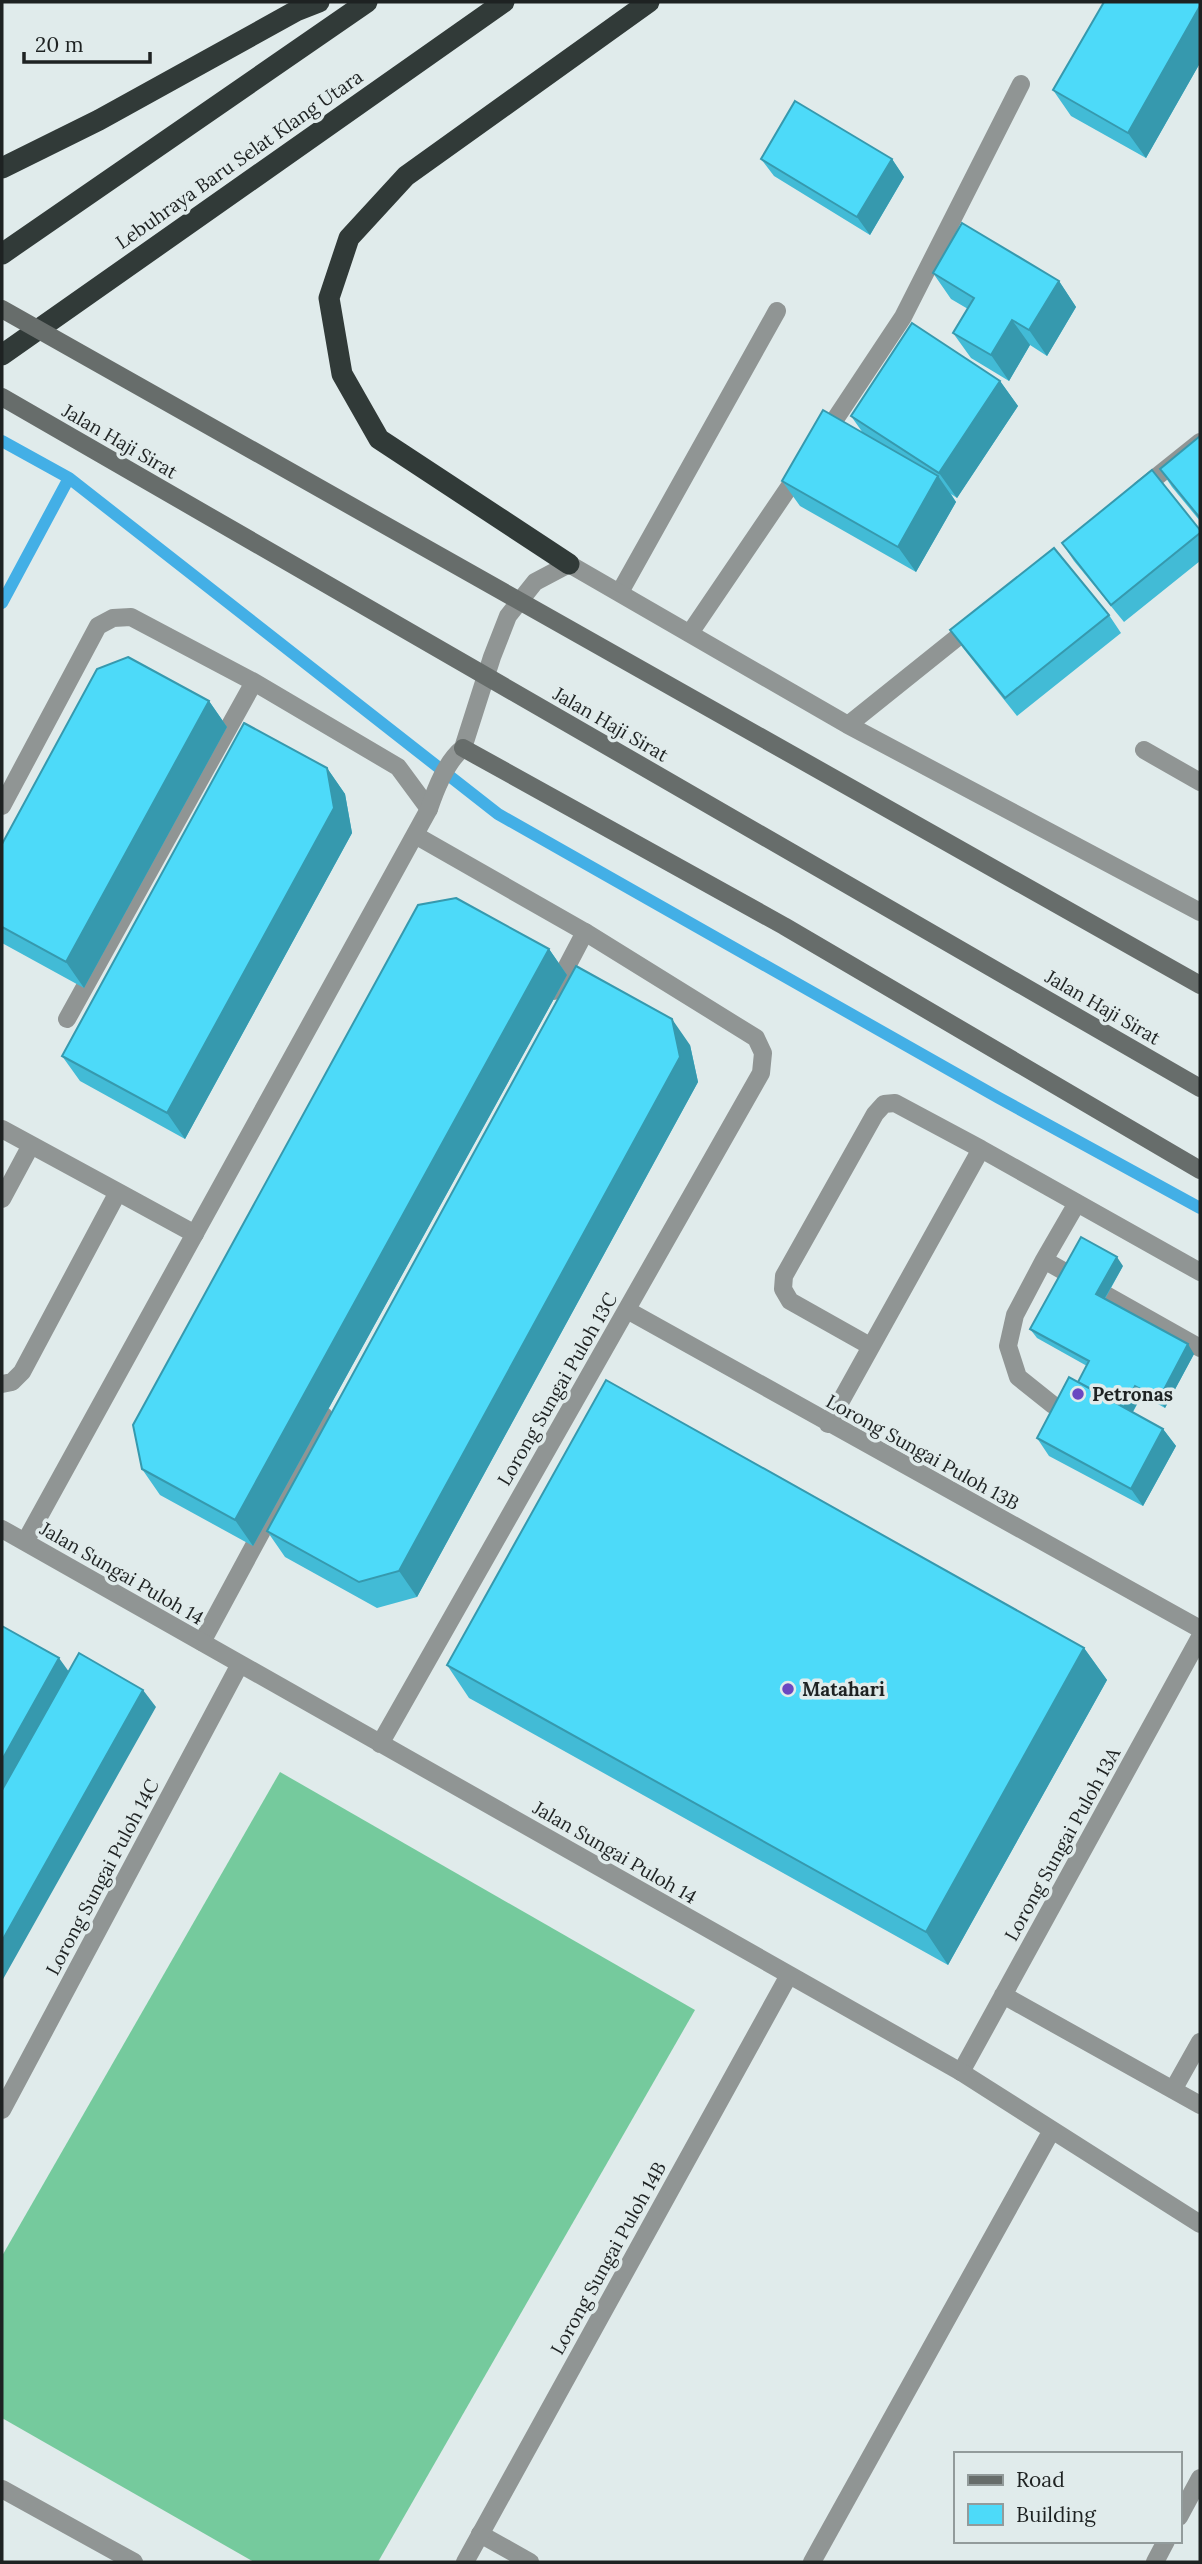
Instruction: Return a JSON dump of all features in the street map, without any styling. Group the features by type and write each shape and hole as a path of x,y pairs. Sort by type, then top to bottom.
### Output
{"highway":[{"path":"2,168 99,120 296,11 319,2"},
{"path":"2,254 366,2"},
{"name":"Lebuhraya Baru Selat Klang Utara","path":"2,355 504,2"},
{"path":"466,28 515,2"},
{"path":"569,564 379,439 342,374 329,298 349,237 406,176 649,2"}],"main road":[{"path":"2,309 1200,985"},
{"name":"Jalan Haji Sirat","path":"2,397 1200,1088"},
{"path":"458,752 784,926 1200,1170"}],"street":[{"path":"690,633 903,317 1021,84"},
{"path":"620,592 776,311"},
{"path":"1126,502 1200,442"},
{"path":"25,1542 415,835 458,752 508,616 535,582 569,564 848,725 1200,912"},
{"path":"848,725 987,613"},
{"path":"2,806 98,626 113,618 131,617 254,682 398,766 431,802"},
{"path":"67,1019 254,682"},
{"path":"1144,750 1200,782"},
{"path":"415,835 585,933 546,1006"},
{"name":"Lorong Sungai Puloh 13C","path":"380,1744 761,1073 763,1054 756,1038 585,933"},
{"path":"870,1346 790,1301 783,1289 784,1276 875,1114 884,1104 895,1103 1200,1272"},
{"path":"2,1129 195,1234"},
{"path":"2,1199 31,1145"},
{"path":"828,1424 981,1149"},
{"path":"2,1384 12,1382 22,1372 118,1192"},
{"path":"1053,1405 1018,1377 1008,1346 1016,1315 1077,1203"},
{"path":"1044,1260 1200,1348"},
{"name":"Lorong Sungai Puloh 13B","path":"627,1310 1200,1629"},
{"path":"202,1643 334,1398"},
{"name":"Jalan Sungai Puloh 14","path":"2,1529 961,2072 1200,2224"},
{"name":"Lorong Sungai Puloh 13A","path":"961,2072 1200,1637"},
{"name":"Lorong Sungai Puloh 14C","path":"2,2110 240,1664"},
{"name":"Lorong Sungai Puloh 14B","path":"464,2562 789,1975"},
{"path":"1003,1995 1200,2105"},
{"path":"1173,2090 1200,2042"},
{"path":"812,2562 1052,2130"},
{"path":"1181,2512 1200,2478"},
{"path":"2,2489 134,2562"},
{"path":"480,2534 530,2562"},
{"path":"1155,2562 1165,2543"}],"green space":[{"path":"280,1772 695,2010 378,2562 254,2562 2,2418 2,2256"}],"building":[{"path":"1104,2 1200,2 1128,133 1053,90"},
{"path":"795,101 892,159 857,217 761,159"},
{"path":"962,223 1059,281 1029,330 1012,320 991,355 953,333 974,298 933,273"},
{"path":"912,323 1000,381 939,473 851,416"},
{"path":"823,410 938,476 898,547 782,481"},
{"path":"1200,436 1200,518 1160,469"},
{"path":"1152,470 1200,533 1111,605 1062,543"},
{"path":"1054,548 1109,615 1005,698 950,630"},
{"path":"128,657 209,701 66,962 2,927 2,844 97,669"},
{"path":"244,723 327,768 334,808 167,1113 62,1056"},
{"path":"456,898 549,949 235,1520 142,1469 133,1425 418,905"},
{"path":"576,966 672,1019 680,1057 399,1571 359,1582 267,1531"},
{"path":"1081,1237 1117,1257 1096,1294 1188,1344 1159,1399 1135,1386 1124,1407 1078,1382 1089,1361 1030,1329"},
{"path":"1069,1377 1163,1429 1131,1489 1037,1438"},
{"name":"Matahari","path":"606,1380 1084,1648 926,1932 447,1665"},
{"path":"2,1626 59,1658 2,1760"},
{"path":"79,1653 143,1690 2,1941 2,1790"}],"waterway":[{"path":"2,441 69,478"},
{"path":"2,603 69,478 498,814 999,1098 1200,1208"}],"place":[{"name":"Petronas","path":"1078,1394"},
{"name":"Matahari","path":"788,1689"}]}
